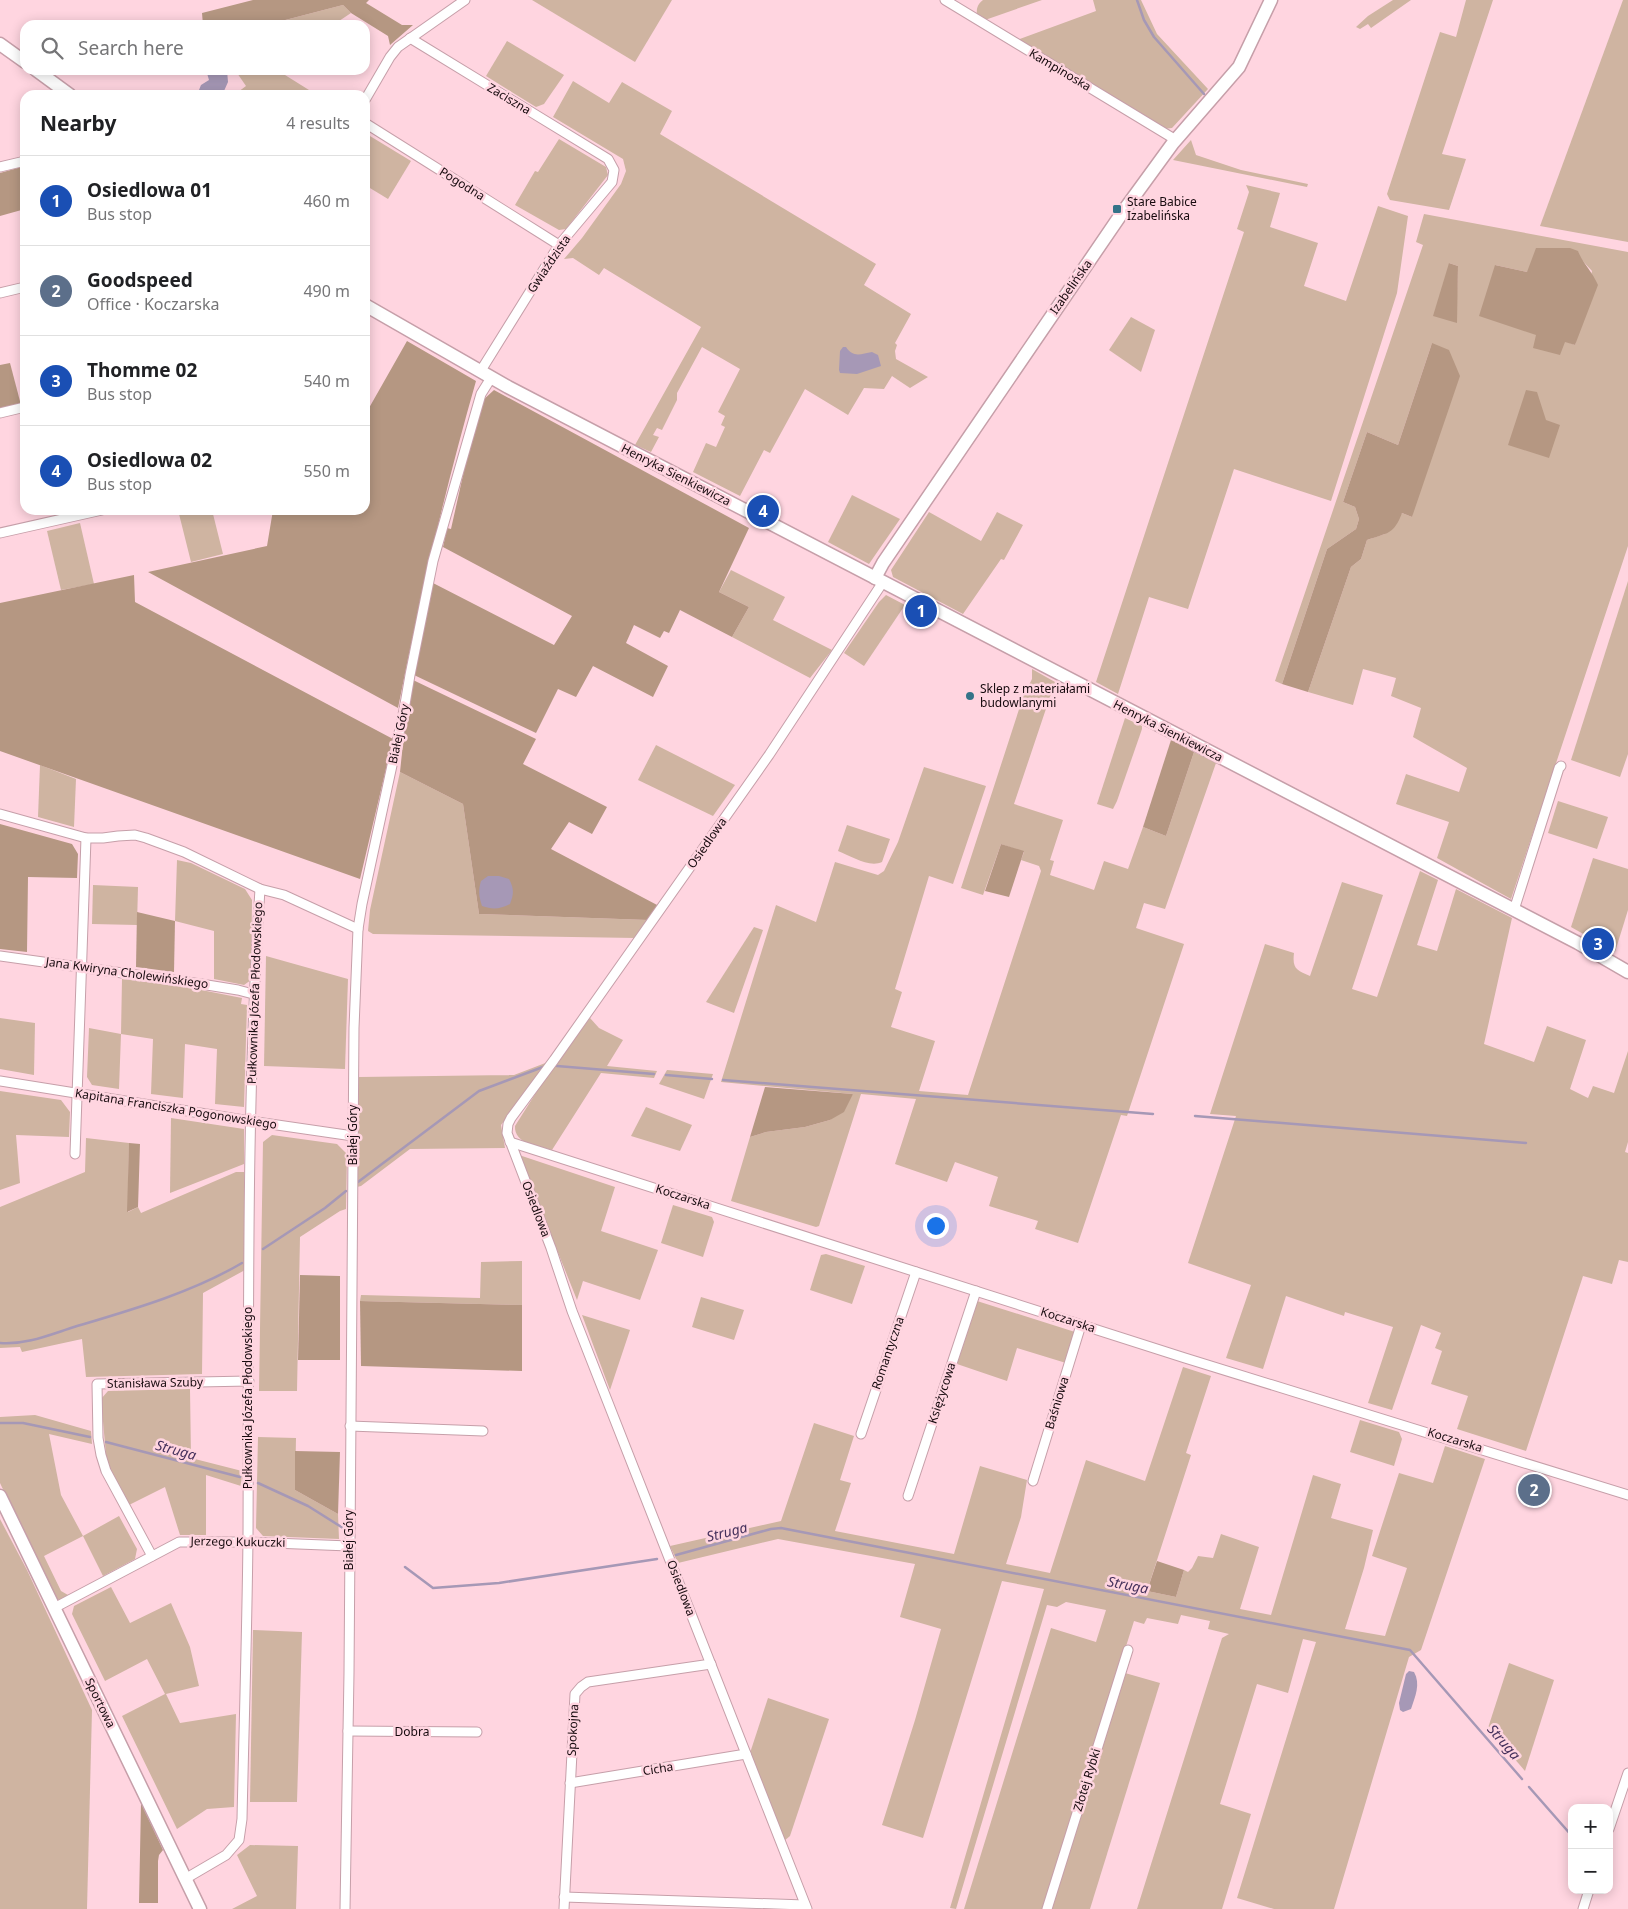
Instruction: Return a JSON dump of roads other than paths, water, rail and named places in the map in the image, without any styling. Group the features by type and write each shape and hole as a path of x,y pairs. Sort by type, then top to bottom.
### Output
{"street":[{"path":"370,91 390,57 410,38 465,0"},
{"name":"Kampinoska","path":"945,0 1176,140"},
{"name":"Izabelińska","path":"879,580 883,563 1051,316 1176,140 1239,67 1271,0"},
{"name":"Zaciszna","path":"410,38 608,159"},
{"path":"0,44 20,58"},
{"path":"43,75 63,90"},
{"name":"Pogodna","path":"370,126 559,245"},
{"name":"Gwiaździsta","path":"485,375 559,245 612,182 614,170 608,159"},
{"path":"0,167 20,162"},
{"path":"0,293 20,288"},
{"name":"Henryka Sienkiewicza","path":"370,308 485,375 1595,952 1628,972"},
{"name":"Białej Góry","path":"345,1909 354,1028 358,929 433,562 485,375"},
{"path":"0,413 20,408"},
{"path":"0,533 80,515"},
{"name":"Osiedlowa","path":"806,1907 572,1311 551,1248 507,1133 511,1118 769,755 879,580"},
{"path":"1514,910 1561,766"},
{"path":"0,814 86,838 134,835 146,838 184,852 260,889 284,895 358,929"},
{"path":"75,1154 86,838"},
{"name":"Pułkownika Józefa Płodowskiego","path":"185,1879 226,1855 239,1840 242,1819 248,1542 250,1122 253,994 260,889"},
{"name":"Jana Kwiryna Cholewińskiego","path":"0,956 201,984 253,994"},
{"name":"Kapitana Franciszka Pogonowskiego","path":"0,1081 250,1122 353,1136"},
{"name":"Koczarska","path":"510,1142 1081,1325 1628,1495"},
{"name":"Romantyczna","path":"861,1434 916,1272"},
{"name":"Księżycowa","path":"908,1496 976,1291"},
{"name":"Baśniowa","path":"1033,1481 1081,1325"},
{"name":"Stanisława Szuby","path":"152,1556 106,1471 98,1438 97,1384 248,1381"},
{"path":"350,1426 483,1431"},
{"name":"Sportowa","path":"0,1496 200,1909"},
{"name":"Jerzego Kukuczki","path":"54,1608 179,1542 248,1542 349,1546"},
{"name":"Złotej Rybki","path":"1047,1909 1128,1650"},
{"name":"Spokojna","path":"564,1909 574,1694 581,1686 588,1682 711,1664"},
{"name":"Dobra","path":"348,1731 477,1732"},
{"name":"Cicha","path":"570,1783 746,1754"},
{"path":"1613,1818 1628,1773"},
{"path":"1583,1909 1588,1894"},
{"path":"564,1897 677,1905 806,1907"}],"waterway":[{"path":"1137,0 1144,20 1154,37 1204,94"},
{"path":"557,1066 654,1074"},
{"path":"358,1182 479,1091 543,1067"},
{"path":"666,1075 712,1079"},
{"path":"723,1080 1153,1114"},
{"path":"1195,1116 1526,1143"},
{"path":"263,1249 325,1208 346,1191"},
{"path":"0,1343 37,1339 139,1307 181,1292 242,1263"},
{"name":"Struga","path":"0,1423 23,1423 90,1437"},
{"name":"Struga","path":"106,1442 240,1477"},
{"name":"Struga","path":"258,1483 308,1506 343,1528"},
{"name":"Struga","path":"676,1555 771,1529 781,1528 1410,1650 1522,1779"},
{"name":"Struga","path":"405,1567 433,1588 499,1583 657,1559"},
{"name":"Struga","path":"1529,1787 1568,1831"}],"place":[{"name":"Stare Babice Izabelińska","path":"1117,209"},
{"name":"Osiedlowa 02","path":"763,511"},
{"name":"Osiedlowa 01","path":"921,611"},
{"name":"Sklep z materiałami budowlanymi","path":"970,696"},
{"name":"Thomme 02","path":"1598,944"},
{"name":"Goodspeed","path":"1534,1490"}]}
